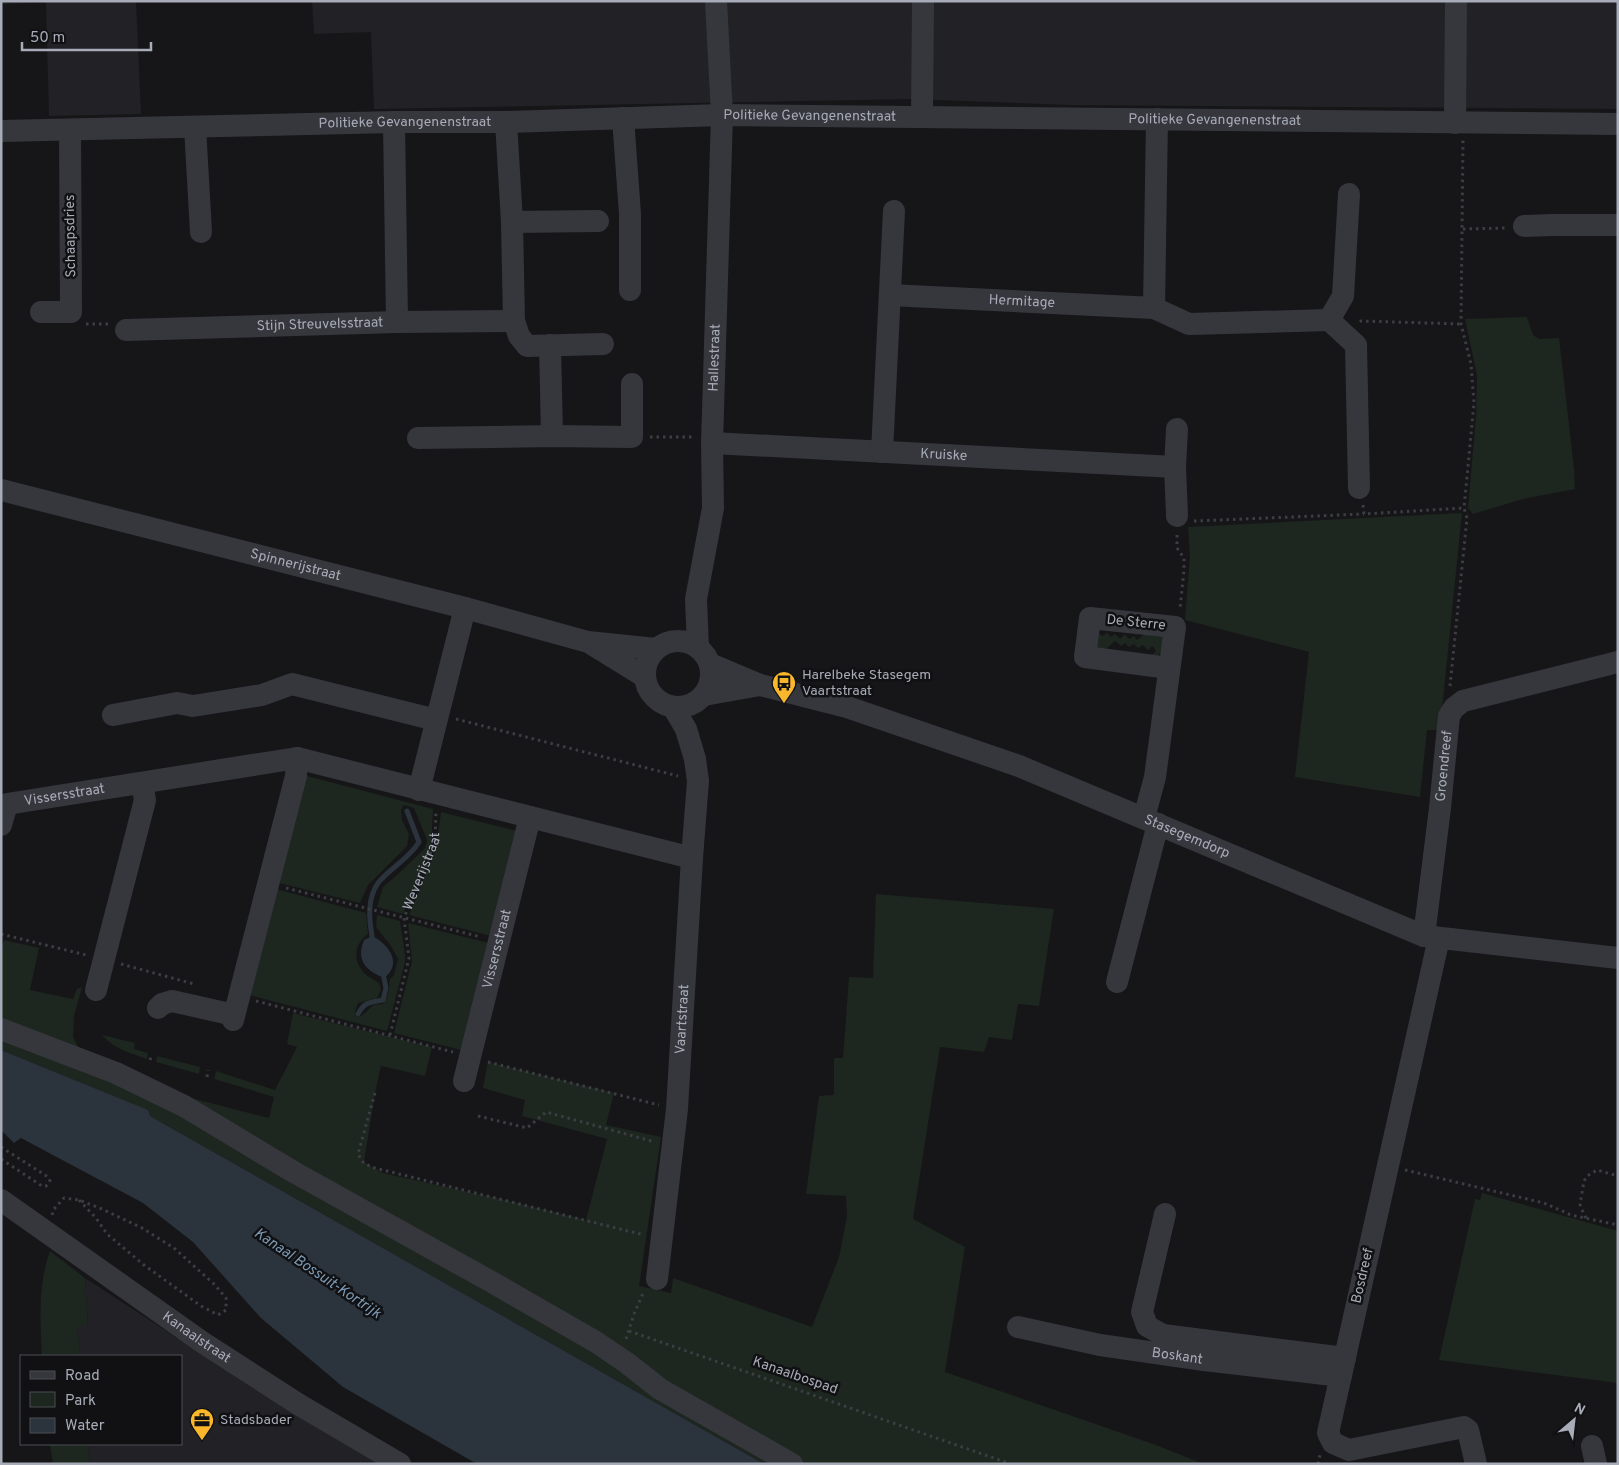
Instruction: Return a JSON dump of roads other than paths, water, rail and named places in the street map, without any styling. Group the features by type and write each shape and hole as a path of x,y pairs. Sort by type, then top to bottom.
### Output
{"street":[{"name":"Hallestraat","path":"704,656 696,599 713,508 712,443 722,115 716,1"},
{"path":"922,117 923,1"},
{"path":"1456,1 1459,128"},
{"name":"Politieke Gevangenenstraat","path":"1,131 394,122 506,122 722,115 1157,119 1459,128 1618,124"},
{"path":"623,118 630,214 630,290"},
{"path":"1154,308 1157,119"},
{"path":"394,122 397,322"},
{"path":"506,122 512,222 514,321 519,336 527,346 602,344"},
{"path":"195,127 201,232"},
{"name":"Schaapsdries","path":"41,312 71,312 70,130"},
{"path":"1349,194 1343,296 1329,320 1356,345 1358,488"},
{"path":"882,452 894,212"},
{"path":"512,222 598,221"},
{"path":"1524,226 1618,225"},
{"name":"Hermitage","path":"890,295 1154,308 1189,324 1329,320"},
{"name":"Stijn Streuvelsstraat","path":"126,330 397,322 514,321"},
{"path":"550,345 552,436"},
{"path":"418,438 632,437 632,384"},
{"path":"1177,429 1177,519"},
{"name":"Kruiske","path":"712,443 1176,467"},
{"name":"Spinnerijstraat","path":"1,490 465,608 588,642 664,645"},
{"name":"Hallestraat","path":"664,645 696,599"},
{"path":"430,792 437,717 465,608"},
{"name":"De Sterre","path":"1117,982 1151,821 1175,628 1090,618 1085,657 1169,668"},
{"path":"680,641 690,643 704,656 711,675 709,686 700,698 681,707 673,707 663,704 654,697 648,688 645,677 649,657 664,645 680,641"},
{"name":"Spinnerijstraat","path":"588,642 645,677"},
{"name":"Stasegemdorp","path":"704,656 760,685 847,707 1019,766 1432,937 1618,958"},
{"name":"Groendreef","path":"1432,937 1440,808 1449,716 1454,708 1463,701 1618,662"},
{"path":"113,714 177,703 193,706 262,695 292,684 437,717"},
{"name":"Stasegemdorp","path":"700,698 760,685"},
{"name":"Vaartstraat","path":"657,1279 677,1109 700,698"},
{"name":"Vaartstraat","path":"673,707 686,728 697,770"},
{"path":"158,1008 162,1004 172,1001 235,1011 296,776 297,758"},
{"name":"Vissersstraat","path":"1,826 7,804 297,758 692,858"},
{"path":"96,990 145,800 142,783"},
{"name":"Vissersstraat","path":"464,1081 530,817"},
{"name":"Bosdreef","path":"1432,937 1388,1167 1328,1433 1333,1443 1349,1450 1464,1427 1468,1430 1476,1464"},
{"path":"1,1028 116,1073 184,1106 292,1171 498,1285 596,1342 660,1389 792,1464"},
{"name":"Kanaalstraat","path":"1,1200 202,1342 298,1404 400,1464"},
{"path":"1165,1214 1142,1312 1147,1326 1163,1335 1343,1367"},
{"name":"Boskant","path":"1018,1326 1100,1345 1204,1360 1343,1367"}],"water":[{"path":"372,936 384,944 393,961 390,973 384,978 367,968 362,959 361,953 364,940"},
{"name":"Kanaal Bossuit-Kortrijk","path":"1,1050 148,1110 150,1116 764,1464 477,1464 343,1387 261,1318 193,1242 143,1203 21,1138 14,1143 1,1130"}],"waterway":[{"path":"372,936 370,902 374,889 419,842 407,811"},
{"path":"358,1014 368,1003 383,1000 386,988 384,978"}],"place":[{"name":"Harelbeke Stasegem Vaartstraat","path":"784,704"},
{"name":"Stadsbader","path":"202,1441"}]}
